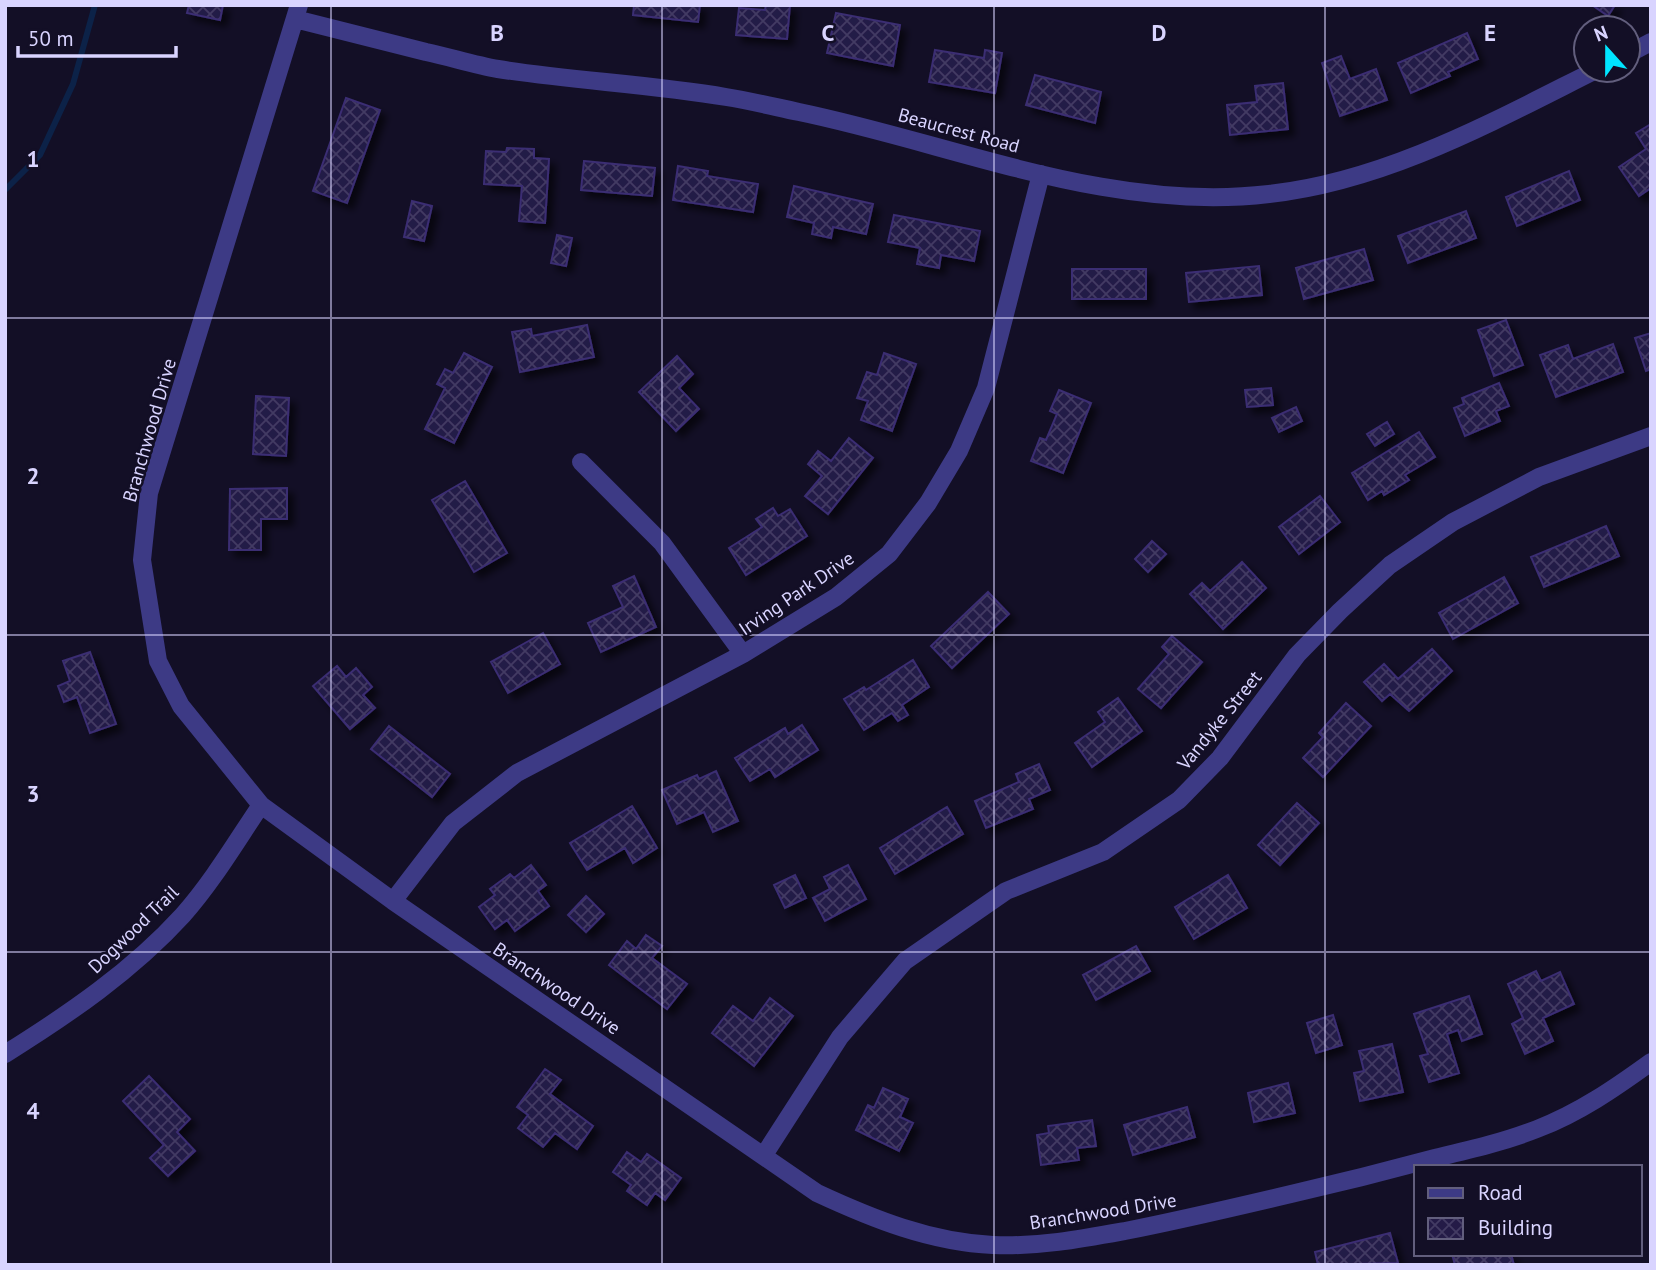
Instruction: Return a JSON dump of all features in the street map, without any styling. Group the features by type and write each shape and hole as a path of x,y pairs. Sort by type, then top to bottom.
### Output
{"street":[{"name":"Beaucrest Road","path":"297,12 495,69 725,97 843,121 1041,174 1173,197 1221,198 1269,194 1317,187 1364,175 1418,155 1572,82"},
{"name":"Branchwood Drive","path":"297,12 149,492 142,560 158,661 181,706 261,805 393,901 817,1193 869,1217 943,1239 991,1245 1056,1243 1182,1220 1492,1144 1538,1129 1581,1109 1651,1062"},
{"name":"Irving Park Drive","path":"393,901 453,823 517,773 743,654 836,597 889,554 928,503 960,451 986,388 1041,174"},
{"name":"Vandyke Street","path":"764,1155 840,1037 905,961 1006,891 1103,852 1179,800 1220,758 1297,655 1390,565 1453,522 1529,482 1651,436"},
{"path":"581,462 662,543 743,654"},
{"name":"Dogwood Trail","path":"5,1054 88,999 142,956 183,915 213,877 261,805"}],"building":[{"path":"189,5 223,5 220,20 187,13"},
{"path":"634,5 700,5 698,22 633,15"},
{"path":"766,5 790,5 787,39 736,35 739,8 765,10"},
{"path":"1592,5 1615,5 1609,14"},
{"path":"836,13 900,25 893,66 827,53"},
{"path":"1467,33 1478,59 1448,72 1450,76 1411,93 1398,63"},
{"path":"935,50 984,58 985,50 1002,53 995,93 929,82"},
{"path":"1341,56 1350,79 1376,69 1387,100 1340,116 1322,63"},
{"path":"1035,75 1101,92 1095,123 1026,105"},
{"path":"1283,83 1288,129 1230,135 1227,105 1257,102 1255,86"},
{"path":"346,98 380,110 347,203 313,191"},
{"path":"1651,124 1651,188 1639,196 1619,167 1646,149 1636,133"},
{"path":"507,148 534,149 534,158 549,159 545,223 519,221 522,186 484,184 486,151 506,152"},
{"path":"584,161 655,168 652,196 581,190"},
{"path":"678,166 708,171 707,176 758,184 753,212 673,200"},
{"path":"1569,171 1580,200 1517,226 1506,197"},
{"path":"794,186 873,204 866,234 833,227 831,238 812,234 814,223 787,217"},
{"path":"412,201 432,206 424,241 404,237"},
{"path":"1466,211 1476,238 1408,263 1398,236"},
{"path":"894,215 980,231 974,261 941,255 939,268 917,264 920,248 888,242"},
{"path":"557,235 572,238 566,266 551,263"},
{"path":"1364,249 1373,280 1304,299 1296,268"},
{"path":"1259,266 1262,295 1189,302 1186,273"},
{"path":"1072,269 1146,269 1146,299 1072,299"},
{"path":"1506,320 1523,365 1494,376 1478,330"},
{"path":"587,325 594,357 520,372 512,332 531,329 532,336"},
{"path":"1651,333 1651,369 1646,371 1635,338"},
{"path":"1613,344 1623,372 1556,397 1540,355 1568,345 1573,359"},
{"path":"464,353 492,367 454,443 425,429 445,388 437,384 445,369 453,373"},
{"path":"884,353 916,364 892,431 861,420 868,401 857,398 867,372 877,375"},
{"path":"677,356 693,374 679,388 699,409 676,431 639,392"},
{"path":"1499,383 1509,406 1496,411 1500,421 1465,436 1454,408 1464,404 1462,398"},
{"path":"1271,388 1273,405 1247,407 1245,390"},
{"path":"1059,390 1091,403 1063,473 1031,461 1040,438 1046,440 1057,414 1050,411"},
{"path":"256,396 289,398 286,456 253,454"},
{"path":"1296,407 1302,421 1279,432 1272,418"},
{"path":"1387,422 1394,434 1375,446 1367,434"},
{"path":"1419,432 1435,457 1405,475 1409,480 1384,495 1382,491 1368,500 1352,473"},
{"path":"849,438 873,458 828,514 805,496 822,476 808,464 818,451 831,461"},
{"path":"465,481 507,553 474,572 432,500"},
{"path":"287,488 287,519 261,519 261,550 229,550 230,489"},
{"path":"1320,496 1340,522 1299,554 1279,527"},
{"path":"773,508 778,516 790,509 807,536 746,575 729,548 762,527 756,519"},
{"path":"1606,526 1619,556 1544,587 1531,557"},
{"path":"1152,541 1166,554 1148,572 1135,559"},
{"path":"1242,562 1266,588 1223,629 1190,594 1202,583 1210,591"},
{"path":"634,576 656,627 601,652 588,623 623,607 613,586"},
{"path":"1504,577 1518,603 1453,639 1439,613"},
{"path":"988,592 1009,614 952,668 931,646"},
{"path":"543,633 560,664 508,693 491,662"},
{"path":"1172,636 1202,662 1161,708 1138,689 1169,654 1162,647"},
{"path":"1432,649 1452,671 1409,711 1390,694 1382,701 1364,682 1384,664 1398,679"},
{"path":"90,652 116,724 90,733 77,697 64,702 58,686 70,681 63,661"},
{"path":"913,660 929,687 902,705 908,715 898,721 892,713 864,730 844,699 864,687 866,690"},
{"path":"337,666 346,677 356,668 372,687 363,695 375,708 350,729 313,686"},
{"path":"1118,698 1142,731 1092,767 1075,743 1105,722 1098,712"},
{"path":"1346,703 1371,726 1323,777 1303,758 1323,737 1319,733"},
{"path":"802,725 818,750 775,777 770,769 750,781 735,758 785,728 788,734"},
{"path":"389,726 450,774 432,797 371,749"},
{"path":"1039,764 1050,790 1029,799 1033,809 986,828 975,801 1019,782 1016,774"},
{"path":"716,771 738,821 713,832 704,812 677,824 662,790 697,775 699,779"},
{"path":"1297,803 1319,823 1280,865 1258,845"},
{"path":"632,806 657,848 633,863 625,848 587,870 570,843"},
{"path":"947,807 963,834 895,874 880,848"},
{"path":"531,865 546,885 538,891 549,906 515,931 507,920 495,929 479,907 495,895 490,889 510,874 514,878"},
{"path":"848,865 866,899 825,921 813,898 830,889 824,877"},
{"path":"795,875 806,898 785,908 774,885"},
{"path":"1228,875 1247,908 1194,939 1175,907"},
{"path":"586,896 604,914 586,932 568,915"},
{"path":"646,935 662,946 652,958 687,984 667,1009 609,965 627,941 636,949"},
{"path":"1136,946 1150,971 1096,1000 1083,975"},
{"path":"1536,971 1541,981 1560,972 1574,1004 1543,1018 1553,1041 1525,1054 1512,1024 1523,1018 1508,984"},
{"path":"1469,996 1482,1034 1462,1041 1458,1030 1447,1034 1459,1073 1429,1082 1420,1056 1428,1054 1414,1014"},
{"path":"770,998 793,1016 754,1066 712,1033 733,1006 753,1021"},
{"path":"1333,1015 1342,1045 1316,1053 1307,1023"},
{"path":"1392,1044 1403,1092 1360,1101 1354,1073 1364,1071 1359,1051"},
{"path":"545,1069 561,1080 550,1094 593,1126 577,1149 555,1133 543,1147 518,1128 528,1115 517,1107"},
{"path":"149,1076 190,1119 177,1132 195,1151 168,1176 150,1158 164,1145 123,1101"},
{"path":"1288,1083 1295,1113 1254,1122 1248,1093"},
{"path":"883,1088 908,1099 900,1117 913,1123 899,1151 856,1130 868,1105 874,1108"},
{"path":"1187,1107 1195,1137 1133,1155 1124,1125"},
{"path":"1092,1120 1096,1146 1077,1148 1079,1160 1041,1165 1037,1135 1049,1133 1048,1126"},
{"path":"627,1152 641,1162 647,1154 681,1178 665,1200 655,1193 647,1205 627,1191 631,1185 613,1172"},
{"path":"1390,1233 1398,1263 1318,1265 1315,1252"},
{"path":"1453,1256 1512,1256 1514,1265 1455,1265"}],"waterway":[{"path":"5,190 40,155 73,84 95,5"}]}
